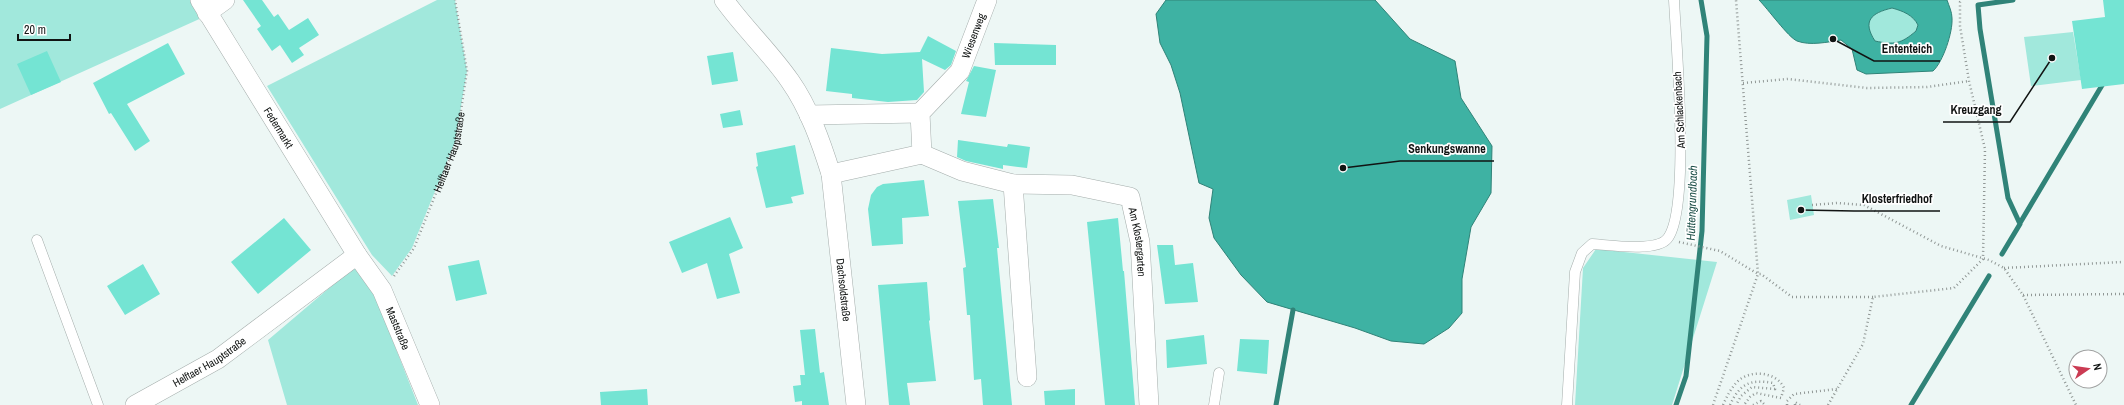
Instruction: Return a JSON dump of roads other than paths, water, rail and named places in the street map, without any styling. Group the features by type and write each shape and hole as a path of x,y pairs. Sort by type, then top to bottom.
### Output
{"street":[{"path":"203,6 224,0"},
{"name":"Dachsoldstraße","path":"724,0 791,81 809,115 831,174 856,405"},
{"name":"Wiesenweg","path":"920,113 960,71 988,0"},
{"name":"Federmarkt","path":"203,6 358,256"},
{"path":"809,115 920,113 922,154 831,174"},
{"name":"Am Klostergarten","path":"922,154 962,171 1013,184 1072,185 1130,197 1140,242 1149,405"},
{"path":"1013,184 1027,377"},
{"name":"Maststraße","path":"358,256 382,290 430,405"},
{"name":"Helftaer Hauptstraße","path":"135,405 218,359 358,256"}],"lane":[{"name":"Am Schlackenbach","path":"1567,405 1575,272 1582,253 1592,244 1635,246 1655,245 1667,239 1676,220 1681,164 1674,0"},
{"path":"36,240 98,405"},
{"path":"1214,405 1219,373"}],"waterway":[{"name":"Hüttengrundbach","path":"1676,405 1686,376 1702,231 1707,36 1701,0"},
{"path":"2002,254 2020,224 2008,198 1980,29 1978,5 2013,0"},
{"path":"2020,223 2104,82"},
{"path":"1911,405 1989,276"},
{"path":"1276,405 1293,310"}],"place":[{"name":"Ententeich","path":"1833,39"},
{"name":"Kreuzgang","path":"2052,58"},
{"name":"Senkungswanne","path":"1343,168"},
{"name":"Klosterfriedhof","path":"1801,210"}]}
